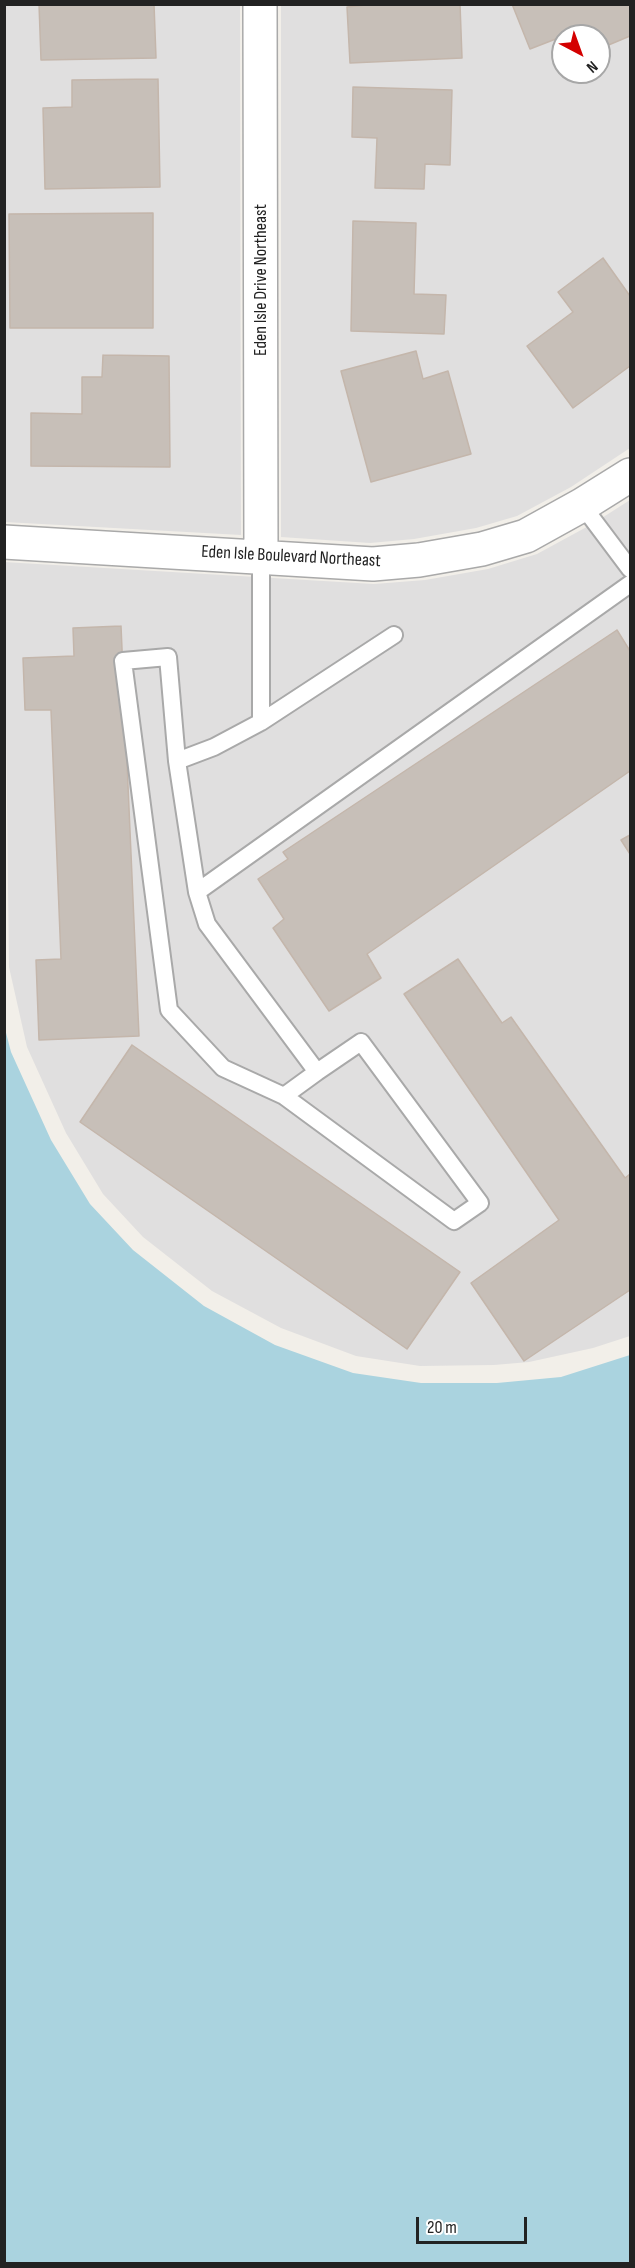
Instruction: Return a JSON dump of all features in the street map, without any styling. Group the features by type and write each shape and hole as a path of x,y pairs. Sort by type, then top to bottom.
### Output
{"street":[{"name":"Eden Isle Drive Northeast","path":"260,4 261,556"},
{"name":"Eden Isle Boulevard Northeast","path":"4,542 373,564 419,560 482,549 526,536 582,505 630,474"}],"lane":[{"path":"582,505 630,569"},
{"path":"261,556 261,722"},
{"path":"197,892 630,584"},
{"path":"177,761 214,747 261,722 394,635"},
{"path":"284,1095 361,1042 480,1203 454,1221 284,1095 224,1068 169,1010 123,661 168,657 177,761 197,892 207,924 317,1072"}],"shaded area":[{"path":"4,5 240,5 241,535 5,522"},
{"path":"281,5 630,5 630,448 571,487 517,516 476,528 414,539 370,543 281,537"},
{"path":"630,500 630,1336 593,1348 529,1362 494,1365 420,1366 356,1356 281,1328 212,1291 143,1237 103,1194 66,1133 27,1047 9,967 4,562 374,584 425,580 488,569 537,554 594,523"}],"water":[{"path":"4,1025 11,1052 51,1140 90,1204 133,1250 204,1306 275,1345 353,1373 421,1383 497,1383 561,1377 630,1355 630,2263 5,2263"}],"building":[{"path":"39,4 154,4 156,58 41,60"},
{"path":"375,4 460,4 462,58 350,63 347,7"},
{"path":"512,4 630,4 630,36 611,44 611,24 551,24 551,41 530,49"},
{"path":"158,79 160,187 45,189 43,108 72,107 72,80"},
{"path":"353,87 452,90 450,165 425,164 424,189 375,188 377,138 352,137"},
{"path":"153,213 153,328 10,328 9,214"},
{"path":"353,221 416,223 414,294 446,295 444,334 351,331"},
{"path":"603,258 630,296 630,366 573,408 527,346 573,312 558,292"},
{"path":"416,351 423,379 448,371 471,454 371,482 341,371"},
{"path":"103,355 169,356 170,467 31,466 31,413 82,414 82,377 102,377"},
{"path":"121,626 139,1036 39,1040 36,960 61,959 51,710 25,710 23,658 74,656 73,628"},
{"path":"617,630 630,651 630,771 367,954 381,978 329,1011 273,928 284,919 258,879 288,859 283,852"},
{"path":"630,835 630,854 621,840"},
{"path":"458,959 502,1023 511,1017 625,1178 630,1174 630,1290 524,1361 471,1283 559,1220 404,994"},
{"path":"132,1045 460,1272 407,1349 80,1122"}]}
